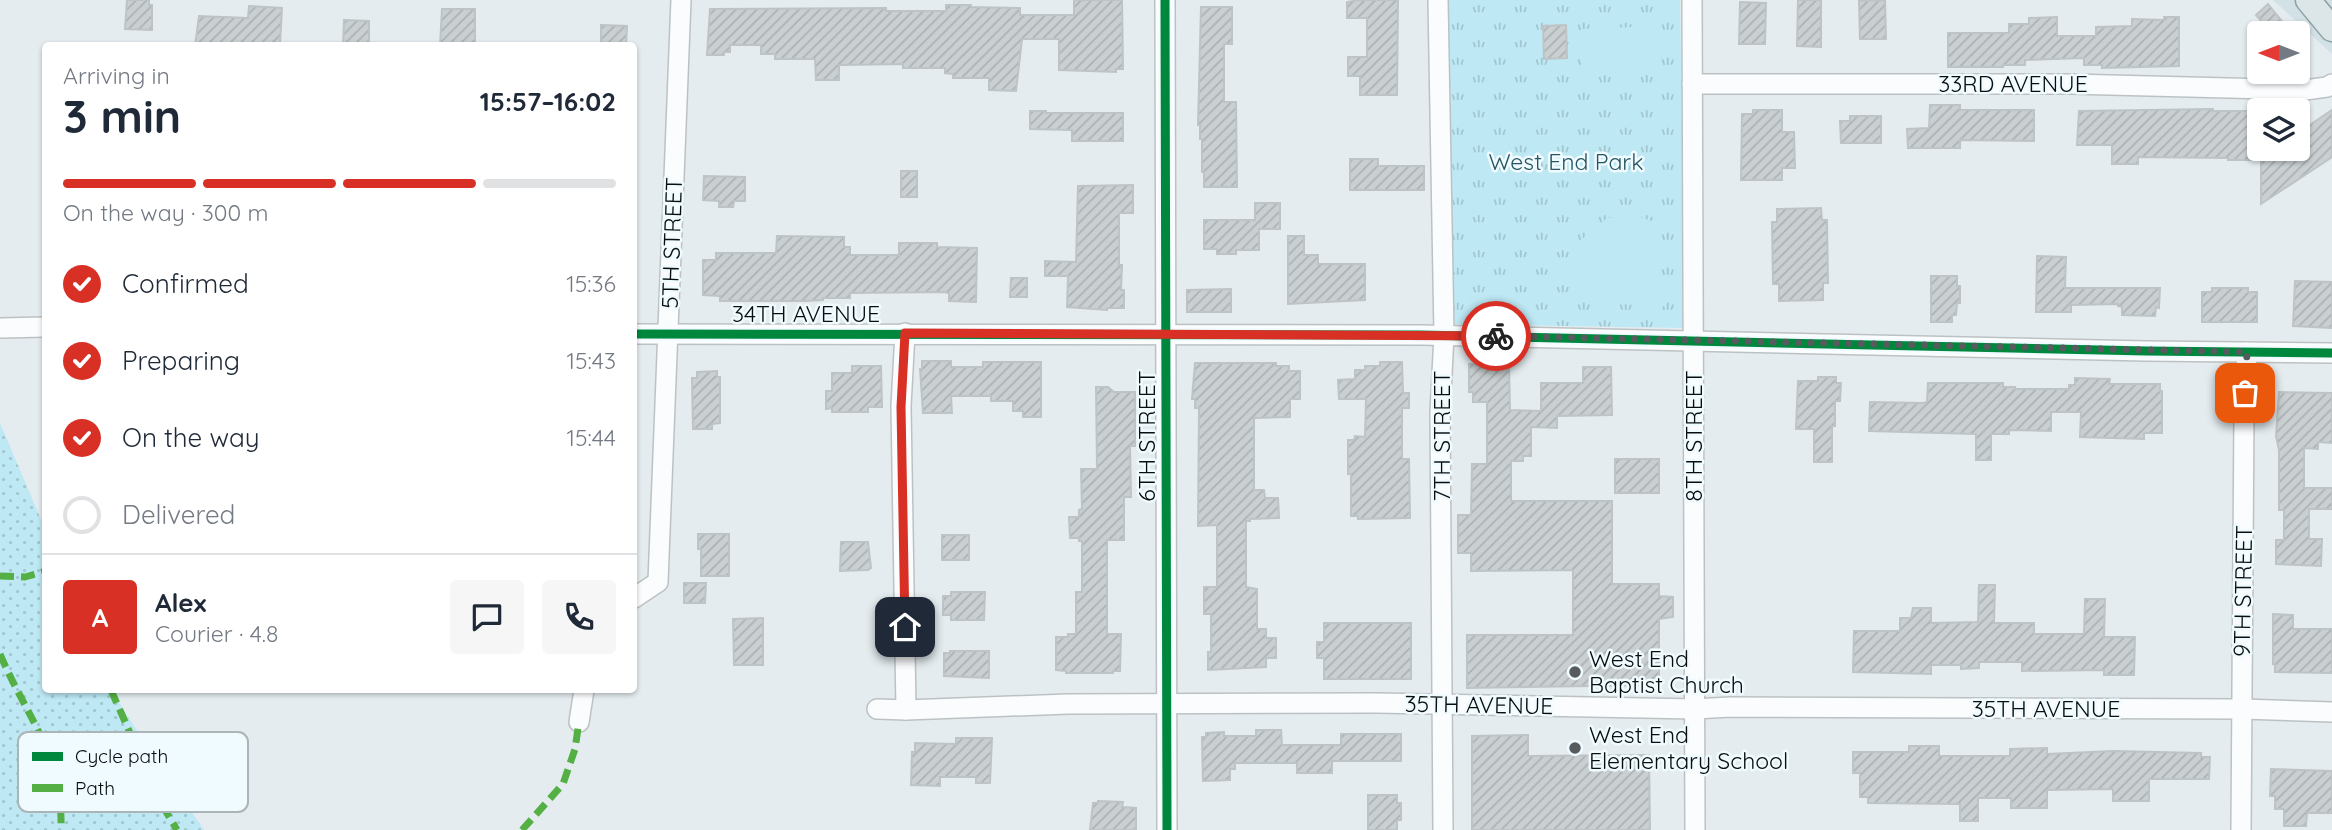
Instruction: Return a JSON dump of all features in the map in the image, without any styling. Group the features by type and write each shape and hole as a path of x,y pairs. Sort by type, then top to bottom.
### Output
{"main road":[{"path":"2308,0 2332,29"}],"street":[{"name":"5TH STREET","path":"637,596 658,582 681,0"},
{"name":"6TH STREET","path":"1165,0 1167,830"},
{"name":"7TH STREET","path":"1438,0 1444,335 1440,413 1443,830"},
{"name":"8TH STREET","path":"1692,0 1696,830"},
{"name":"33RD AVENUE","path":"1692,84 2070,84 2305,90 2332,84"},
{"path":"0,328 42,327"},
{"path":"905,333 901,407 906,710"},
{"name":"34TH AVENUE","path":"637,334 1444,335 2332,353"},
{"name":"9TH STREET","path":"2241,830 2247,352"},
{"path":"579,722 584,693"},
{"name":"35TH AVENUE","path":"877,709 1167,703 1695,709 2242,709 2332,712"}],"shaded area":[{"path":"2273,0 2332,0 2332,54 2310,34 2310,21 2296,21"}],"green space":[{"name":"West End Park","path":"1447,0 1680,0 1685,328 1453,324"},
{"path":"1660,26 1659,71 1582,74 1581,29"},
{"path":"1635,215 1660,224 1662,285 1672,298 1655,314 1643,305 1589,303 1575,288 1572,268 1582,239 1607,218"},
{"path":"0,423 42,522 42,693 115,693 138,732 18,732 18,812 192,812 204,830 0,830"}],"building":[{"path":"127,0 149,0 149,5 152,5 152,30 125,29"},
{"path":"1074,0 1122,0 1123,69 1116,69 1116,72 1059,70 1059,39 1022,39 1016,91 989,90 989,78 953,78 953,74 945,73 945,68 903,68 903,64 839,65 839,80 816,80 815,59 775,59 775,54 761,54 761,45 730,45 730,52 724,52 724,55 707,55 710,9 886,8 886,11 946,11 946,5 971,5 1020,8 1020,15 1074,15"},
{"path":"1398,0 1397,95 1360,95 1360,76 1348,76 1348,57 1367,57 1367,18 1347,18 1347,2"},
{"path":"1798,0 1821,0 1821,47 1797,46"},
{"path":"1885,0 1886,39 1860,39 1859,1"},
{"path":"1740,2 1766,3 1765,44 1739,44"},
{"path":"2268,4 2282,21 2261,21 2256,15"},
{"path":"249,6 282,8 280,42 196,42 199,16 248,18"},
{"path":"1201,7 1232,7 1232,44 1224,44 1224,102 1236,102 1237,187 1204,187 1202,139 1198,125"},
{"path":"442,9 475,9 475,42 440,42"},
{"path":"2057,17 2057,36 2096,36 2096,27 2132,26 2132,19 2164,20 2164,17 2179,17 2179,66 2102,68 2102,65 2084,65 2084,58 2025,60 2025,65 2003,67 1948,67 1948,33 2009,33 2009,24 2029,24 2029,18"},
{"path":"344,20 369,21 369,42 343,42"},
{"path":"601,25 627,26 626,42 601,42"},
{"path":"1566,25 1567,58 1544,59 1543,26"},
{"path":"1930,105 1960,105 1960,110 2034,110 2034,141 1960,140 1960,148 1908,148 1907,129 1929,128"},
{"path":"1753,110 1782,110 1782,132 1794,132 1795,168 1782,168 1782,180 1741,180 1742,114 1753,114"},
{"path":"2332,110 2332,157 2261,204 2261,161 2310,161 2310,125"},
{"path":"1030,111 1123,113 1123,141 1072,141 1072,130 1030,129"},
{"path":"2079,111 2247,111 2247,160 2138,157 2138,164 2112,164 2112,145 2077,145"},
{"path":"1850,116 1881,116 1881,143 1841,143 1840,121 1850,121"},
{"path":"1350,159 1378,159 1378,166 1424,166 1424,190 1350,190"},
{"path":"901,171 917,171 917,197 901,197"},
{"path":"704,176 745,177 745,201 734,201 733,207 719,207 719,201 703,200"},
{"path":"1133,185 1133,213 1119,213 1119,265 1122,265 1121,290 1124,290 1124,308 1107,310 1067,307 1068,276 1045,276 1045,261 1076,262 1078,186"},
{"path":"1255,203 1280,203 1280,229 1259,229 1259,250 1236,250 1236,254 1217,254 1217,249 1204,249 1204,220 1255,220"},
{"path":"1821,208 1822,220 1827,220 1828,283 1823,283 1823,300 1779,301 1779,284 1773,284 1772,222 1777,222 1777,209"},
{"path":"777,236 844,237 844,247 850,247 850,255 899,255 899,243 937,243 937,247 977,248 976,302 949,301 949,293 943,292 850,293 850,298 805,301 720,301 720,296 703,295 703,260 716,260 716,253 776,253"},
{"path":"1288,236 1304,236 1304,255 1318,255 1318,264 1365,264 1365,300 1288,304"},
{"path":"2037,256 2066,257 2065,288 2160,288 2159,308 2156,307 2155,316 2122,315 2122,307 2118,304 2071,305 2071,312 2036,312"},
{"path":"1931,276 1957,276 1960,303 1957,303 1952,322 1931,322"},
{"path":"1011,278 1027,278 1027,297 1010,297"},
{"path":"2295,281 2332,282 2332,328 2293,326"},
{"path":"2212,288 2248,288 2248,292 2257,292 2257,322 2202,322 2202,292 2212,292"},
{"path":"1231,289 1231,312 1187,312 1187,290"},
{"path":"922,361 951,361 951,367 983,367 983,362 1041,362 1041,417 1023,417 1023,411 1013,411 1013,401 991,401 991,396 951,396 952,413 923,413 920,369"},
{"path":"1380,362 1402,362 1403,393 1409,393 1409,408 1402,408 1402,459 1409,459 1410,518 1358,519 1358,516 1351,516 1348,440 1354,440 1355,436 1365,437 1366,399 1339,399 1338,380 1355,379 1355,370 1365,370 1365,366 1380,366"},
{"path":"1195,363 1276,363 1276,366 1289,366 1289,371 1300,371 1300,399 1290,399 1290,417 1254,418 1254,490 1264,490 1265,498 1278,498 1279,518 1246,521 1246,587 1257,589 1257,629 1266,629 1266,638 1276,638 1276,658 1266,658 1266,667 1208,670 1211,614 1204,614 1204,587 1217,587 1217,525 1198,526 1199,408 1195,408 1195,399 1192,399"},
{"path":"1509,363 1510,410 1541,411 1541,383 1583,383 1583,367 1611,367 1612,415 1557,416 1557,428 1531,427 1531,456 1523,456 1523,461 1511,461 1511,501 1612,501 1612,584 1659,584 1659,596 1673,597 1673,617 1659,619 1659,685 1467,688 1467,635 1573,635 1573,570 1471,571 1471,553 1458,553 1458,515 1471,515 1472,464 1487,464 1487,402 1473,402 1473,392 1469,392 1469,364"},
{"path":"852,366 881,366 882,407 868,407 868,412 832,412 832,408 826,409 826,391 832,391 832,373 852,373"},
{"path":"717,371 717,377 720,377 720,423 712,424 712,429 693,429 692,378 697,378 697,372"},
{"path":"1818,377 1836,377 1836,383 1841,383 1840,401 1835,401 1835,426 1832,426 1832,462 1814,462 1814,429 1796,429 1798,381 1818,381"},
{"path":"2075,378 2110,379 2109,384 2160,384 2162,433 2144,433 2144,439 2080,437 2081,412 2051,412 2051,431 2009,430 2009,434 1991,434 1991,460 1976,460 1976,434 1869,431 1870,402 1927,402 1928,383 2003,383 2003,387 2015,389 2069,389 2069,385 2075,385"},
{"path":"1096,387 1108,387 1114,392 1135,392 1135,446 1130,446 1131,497 1124,497 1124,540 1107,540 1107,634 1121,634 1120,671 1066,673 1056,670 1056,637 1076,634 1076,592 1082,592 1082,541 1079,541 1079,538 1070,538 1069,517 1079,517 1079,510 1082,509 1081,469 1097,469"},
{"path":"2279,392 2332,393 2332,443 2318,442 2318,449 2304,448 2304,488 2332,488 2332,509 2309,509 2309,539 2322,539 2321,566 2276,564 2276,540 2284,540 2284,510 2279,510 2279,450 2276,436"},
{"path":"1615,459 1659,459 1659,493 1615,493"},
{"path":"698,534 729,534 729,576 701,576"},
{"path":"942,535 969,535 969,560 942,560"},
{"path":"841,542 868,542 871,568 840,571"},
{"path":"684,583 706,583 705,603 684,603"},
{"path":"1979,585 1995,585 1994,623 2034,623 2034,634 2084,634 2085,599 2105,599 2104,637 2135,637 2134,675 2104,675 2104,670 2022,671 2022,662 1979,662 1979,668 1961,669 1961,665 1931,665 1931,674 1853,672 1854,631 1900,631 1900,618 1911,618 1913,608 1931,608 1931,623 1978,622"},
{"path":"951,592 985,592 984,620 951,620 951,615 943,615 943,596 951,596"},
{"path":"2273,614 2293,615 2293,629 2332,629 2332,673 2275,672"},
{"path":"763,618 763,665 734,665 733,619"},
{"path":"1324,623 1411,623 1411,679 1324,679 1324,658 1317,658 1317,642 1324,642"},
{"path":"989,651 989,678 944,676 944,653"},
{"path":"1256,730 1281,730 1282,745 1341,745 1341,734 1401,734 1401,761 1332,761 1332,773 1297,773 1297,763 1235,763 1235,769 1230,769 1230,780 1203,781 1202,737 1206,737 1206,733 1256,736"},
{"path":"1528,735 1528,756 1649,755 1650,830 1472,830 1472,736"},
{"path":"956,738 992,738 990,783 976,783 976,777 940,777 940,786 911,785 912,752 915,752 915,743 956,744"},
{"path":"1909,746 1939,746 1939,756 2010,756 2010,749 2047,748 2047,754 2113,751 2201,753 2201,757 2210,757 2209,779 2149,779 2149,801 2113,801 2113,789 2047,790 2047,808 2011,808 2011,798 1978,798 1978,821 1960,821 1960,804 1868,803 1868,797 1860,797 1860,773 1853,773 1853,752 1909,752"},
{"path":"2271,769 2332,771 2332,813 2307,813 2306,826 2284,826 2284,809 2275,809 2275,796 2270,796"},
{"path":"1368,795 1397,795 1397,803 1401,803 1401,820 1397,820 1397,830 1368,830"},
{"path":"1123,802 1122,807 1136,808 1136,830 1090,830 1093,803"}],"marked path":[{"path":"0,576 25,577 42,572"},
{"path":"0,654 38,732"},
{"path":"112,693 130,732"},
{"path":"522,830 563,784 575,749 579,722"},
{"path":"60,812 61,830"},
{"path":"166,812 177,830"}],"cycle path":[{"path":"1165,0 1167,830"},
{"path":"637,334 1420,335 2332,353"}],"way so far":[{"path":"1496,336 2247,352 2245,393"}],"place":[{"name":"West End Baptist Church","path":"1575,672"},
{"name":"West End Elementary School","path":"1575,748"}],"route":[{"path":"905,627 901,407 905,333 1496,336"}]}
